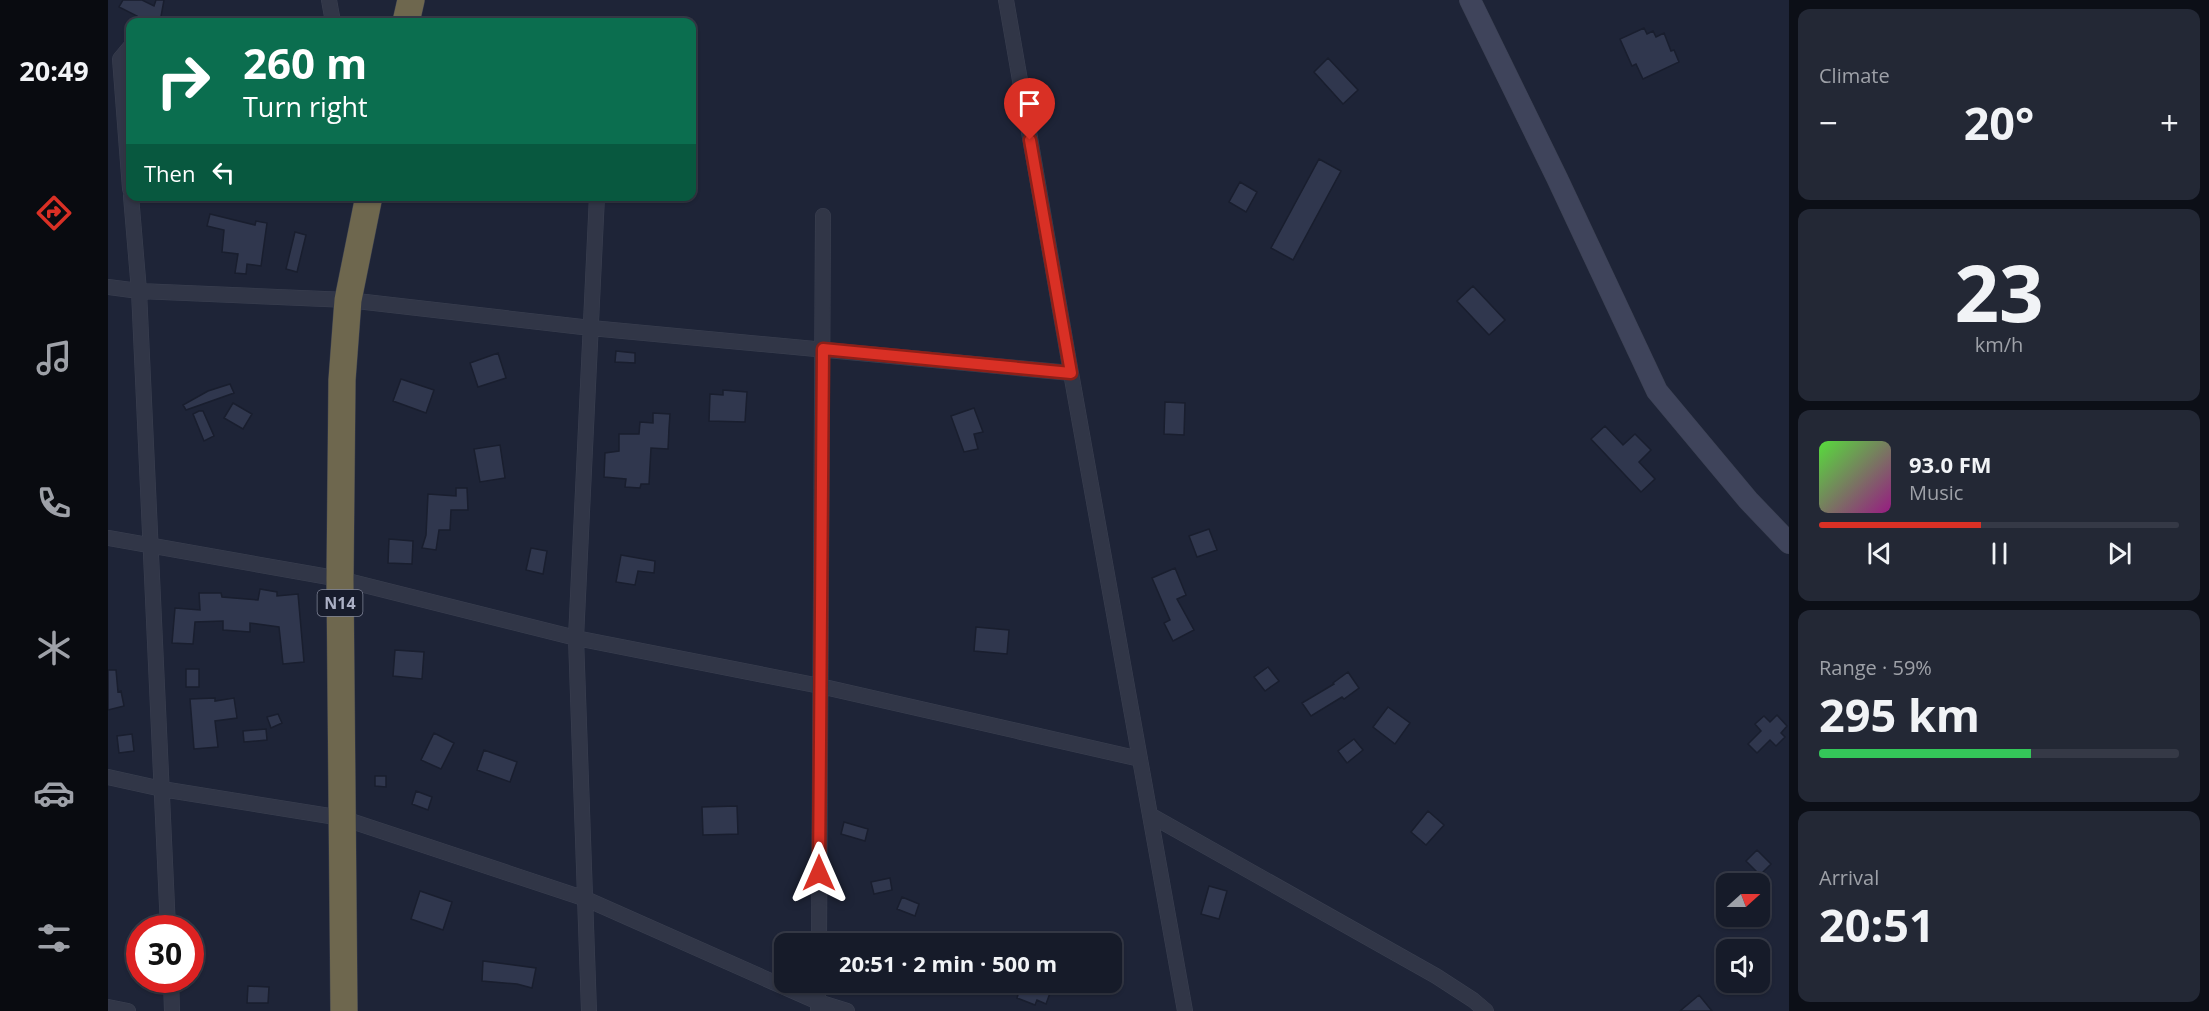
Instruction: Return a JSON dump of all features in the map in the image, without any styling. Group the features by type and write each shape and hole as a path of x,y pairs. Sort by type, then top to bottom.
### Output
{"highway":[{"path":"407,18 411,0"},
{"name":"N14","path":"344,1011 339,579 342,380 348,300 368,201"}],"street":[{"path":"329,0 332,18"},
{"path":"1006,0 1185,1011"},
{"path":"1470,0 1658,391 1748,500 1789,543"},
{"path":"126,52 120,58 126,137"},
{"path":"131,201 139,291 167,915"},
{"path":"589,1011 576,638 597,201"},
{"path":"819,933 824,216"},
{"path":"108,287 139,291 348,300 591,328 1071,373"},
{"path":"108,538 339,579 576,638 820,686 1140,759"},
{"path":"108,777 162,789 342,818 586,899 818,1006 847,1011"},
{"path":"1150,815 1436,976 1486,1011"},
{"path":"171,993 172,1011"},
{"path":"108,1007 128,1011"}],"building":[{"path":"123,0 142,0 154,6 156,0 164,0 161,18 136,18 137,16 119,7"},
{"path":"1644,28 1647,34 1653,31 1656,37 1664,33 1671,51 1674,50 1679,62 1643,79 1636,64 1632,66 1620,39"},
{"path":"1328,58 1358,90 1343,104 1314,72"},
{"path":"1319,159 1341,171 1293,260 1271,248"},
{"path":"1240,182 1257,192 1246,212 1229,202"},
{"path":"210,214 255,225 256,221 267,223 261,266 247,264 246,274 235,273 238,254 222,252 224,230 207,226"},
{"path":"295,232 306,235 297,272 286,269"},
{"path":"1473,286 1505,320 1489,335 1457,301"},
{"path":"616,351 635,353 635,363 615,362"},
{"path":"498,353 506,378 478,387 470,363"},
{"path":"401,379 434,390 426,413 393,401"},
{"path":"230,384 234,393 186,410 183,405 208,391"},
{"path":"723,390 747,392 745,422 709,421 710,394 723,395"},
{"path":"1165,402 1185,403 1184,435 1164,434"},
{"path":"233,403 252,414 243,429 224,418"},
{"path":"974,408 983,432 974,434 978,449 964,452 951,416"},
{"path":"203,411 214,436 204,441 193,414"},
{"path":"653,413 670,414 668,449 651,448 649,484 641,484 640,488 625,487 626,479 604,477 605,453 619,451 619,434 639,434 640,422 653,423"},
{"path":"1605,426 1623,445 1635,434 1651,450 1639,462 1655,479 1641,492 1591,439"},
{"path":"500,445 505,478 480,482 474,449"},
{"path":"456,488 467,488 468,510 451,510 450,530 439,530 436,550 422,548 426,535 428,494 456,496"},
{"path":"1209,529 1217,550 1197,557 1189,536"},
{"path":"389,539 413,541 412,564 388,563"},
{"path":"531,548 547,551 543,574 526,570"},
{"path":"621,555 655,561 654,573 638,571 635,585 616,582"},
{"path":"1175,568 1186,595 1177,599 1194,630 1173,641 1164,623 1170,620 1152,578"},
{"path":"260,589 277,592 277,596 298,594 304,662 283,664 279,627 250,623 250,632 223,630 223,621 195,622 193,644 172,643 175,608 200,610 199,593 221,593 222,597 258,600"},
{"path":"976,627 1009,630 1007,654 974,651"},
{"path":"395,650 424,652 422,679 393,676"},
{"path":"1268,667 1279,681 1265,691 1254,677"},
{"path":"186,669 199,669 199,687 186,687"},
{"path":"108,670 116,670 118,692 121,691 124,706 108,710"},
{"path":"1348,672 1359,688 1344,699 1342,697 1311,716 1302,703 1334,684"},
{"path":"215,698 215,701 234,698 237,718 215,721 218,747 194,749 190,699"},
{"path":"1388,707 1410,723 1395,744 1373,727"},
{"path":"278,714 282,723 271,728 267,717"},
{"path":"1777,715 1787,726 1781,733 1785,737 1776,746 1770,740 1757,753 1748,744 1761,731 1755,724 1764,716 1770,722"},
{"path":"266,729 267,740 244,742 243,731"},
{"path":"434,733 454,743 441,769 421,760"},
{"path":"132,734 134,751 119,753 117,736"},
{"path":"1354,739 1363,750 1347,763 1338,751"},
{"path":"484,750 517,762 510,782 477,770"},
{"path":"375,776 386,776 386,787 375,786"},
{"path":"416,791 432,797 428,810 412,804"},
{"path":"737,806 738,834 703,835 702,807"},
{"path":"1428,811 1444,825 1426,845 1411,832"},
{"path":"844,822 868,829 865,841 841,834"},
{"path":"1757,850 1771,864 1762,873 1758,873 1746,861"},
{"path":"890,878 892,890 874,894 871,882"},
{"path":"1209,886 1227,891 1219,919 1201,914"},
{"path":"420,891 452,902 443,930 411,919"},
{"path":"902,897 919,904 915,916 897,909"},
{"path":"483,961 536,968 532,988 517,984 482,981"},
{"path":"248,986 269,987 268,1003 247,1003"},
{"path":"1019,993 1050,993 1046,1004 1037,1000 1035,1005 1017,998"},
{"path":"1699,995 1712,1011 1680,1011"}],"route":[{"path":"819,873 823,349 1071,373 1030,140"}]}
